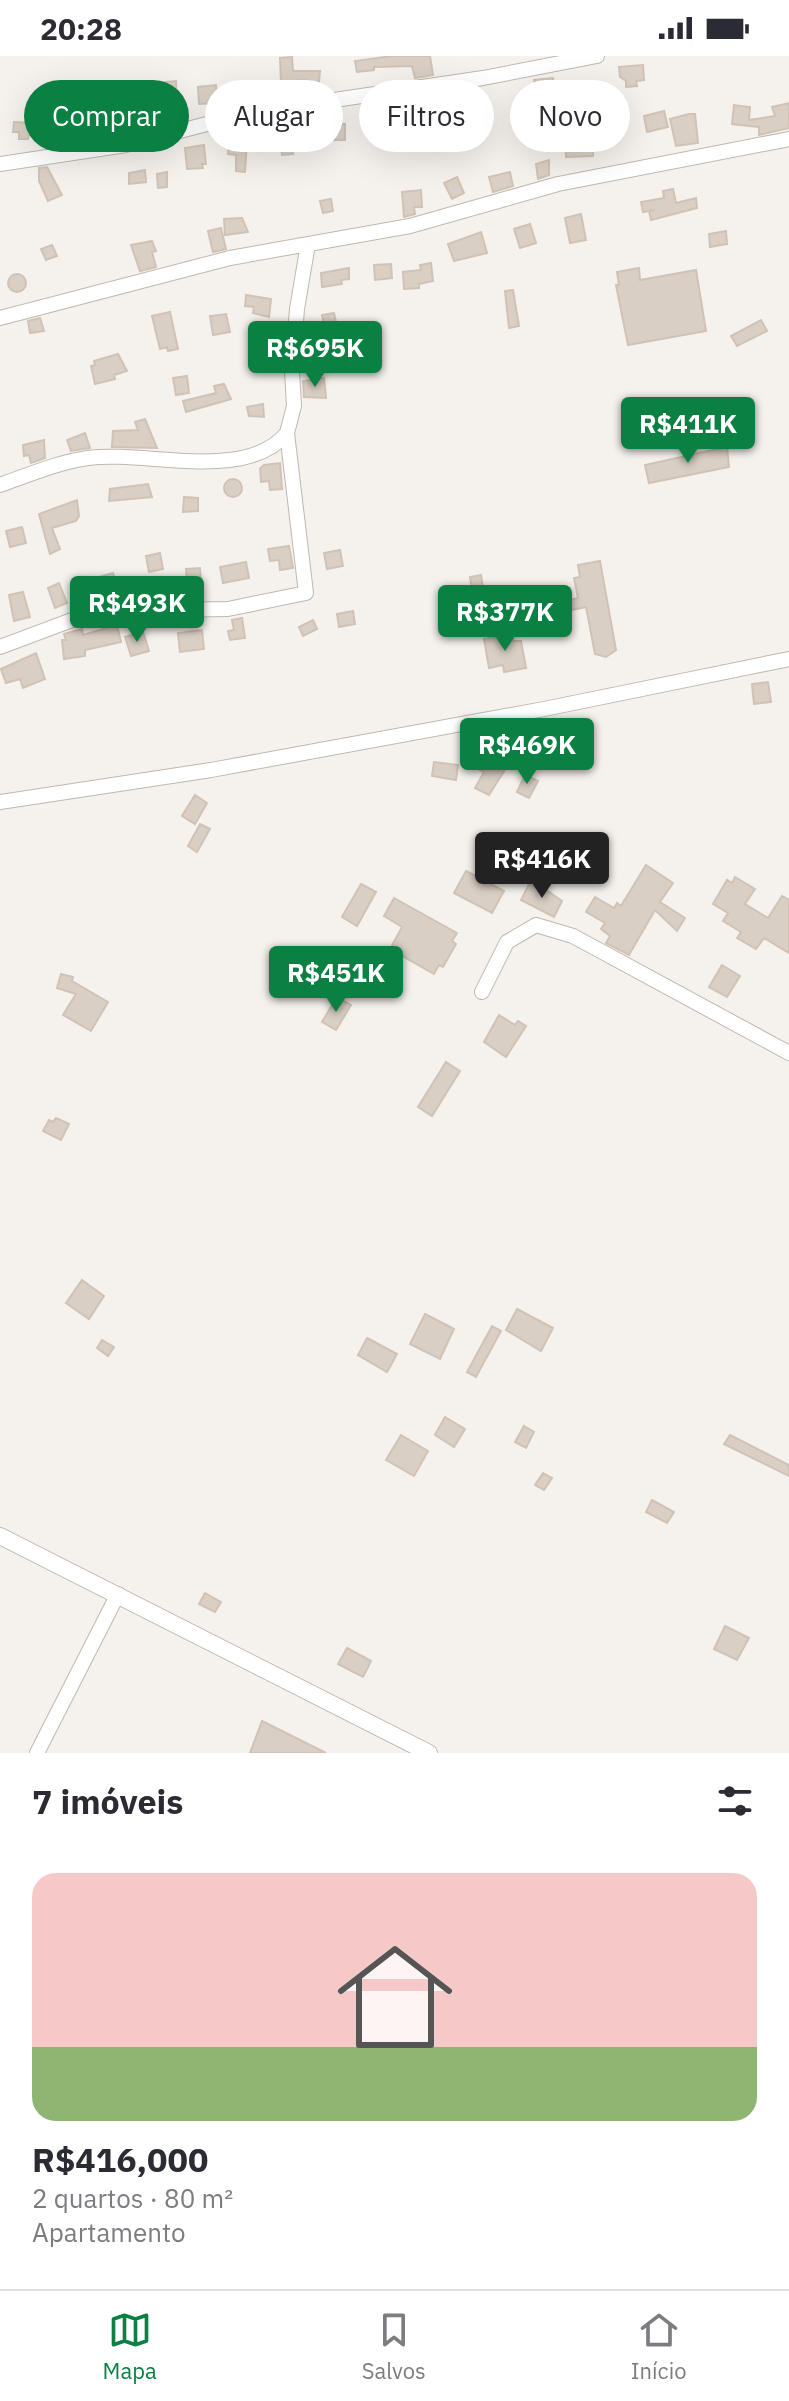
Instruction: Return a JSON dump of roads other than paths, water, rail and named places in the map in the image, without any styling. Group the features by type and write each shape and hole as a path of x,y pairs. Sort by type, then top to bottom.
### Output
{"street":[{"path":"0,164 126,145 253,112 483,78 597,56"},
{"path":"0,318 230,258 410,226 558,184 789,139"},
{"path":"0,647 96,611 228,609 306,593 287,433 294,406 292,371 297,309 308,244"},
{"path":"0,485 88,458 240,459 274,449 287,433"},
{"path":"0,802 211,770 544,709 789,659"},
{"path":"482,992 507,942 536,925 573,936 789,1053"},
{"path":"0,1536 429,1753"},
{"path":"37,1753 118,1594"}]}
